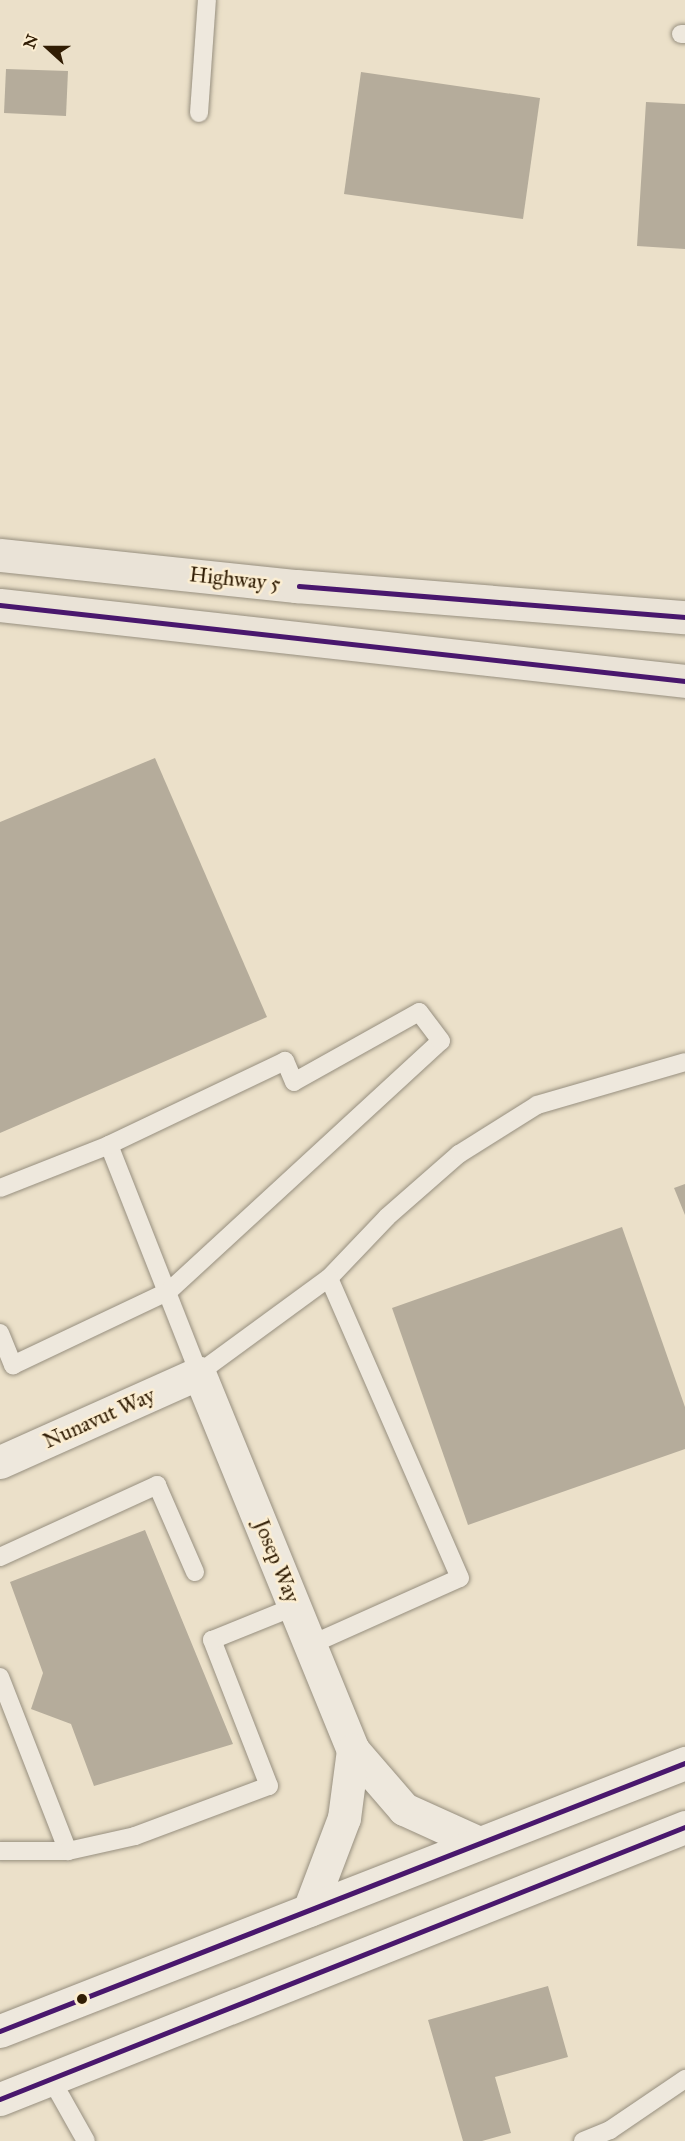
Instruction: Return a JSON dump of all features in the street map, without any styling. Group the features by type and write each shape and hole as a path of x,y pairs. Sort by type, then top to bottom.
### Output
{"highway":[{"name":"Highway 5","path":"0,555 296,586 685,617"},
{"path":"0,605 685,681"}],"main road":[{"name":"Nunavut Way","path":"0,1462 199,1373"},
{"name":"Josep Way","path":"199,1373 353,1750 404,1809 479,1843"},
{"name":"Josep Way","path":"309,1910 344,1818 353,1750"},
{"path":"0,2030 685,1763"},
{"path":"0,2099 685,1827"}],"lane":[{"path":"199,113 207,0"},
{"path":"0,1188 109,1145 285,1061 294,1082 419,1012 441,1041 169,1291 13,1365 0,1333"},
{"path":"109,1145 169,1291 199,1373 329,1278 387,1217 459,1154 537,1105 685,1062"},
{"path":"310,1645 460,1578 329,1278"},
{"path":"0,1557 157,1485 195,1572"},
{"path":"0,1851 68,1851 135,1836 269,1786 212,1640 296,1606"},
{"path":"0,1677 68,1851"},
{"path":"51,2079 86,2141"},
{"path":"583,2141 610,2130 685,2079"}],"building":[{"path":"6,69 68,71 66,116 4,113"},
{"path":"361,72 540,98 523,219 344,194"},
{"path":"646,102 685,104 685,249 637,246"},
{"path":"155,758 267,1017 0,1133 0,822"},
{"path":"685,1184 685,1215 674,1188"},
{"path":"622,1227 685,1407 685,1449 468,1525 392,1308"},
{"path":"145,1530 233,1744 94,1786 71,1724 31,1709 43,1673 10,1582"},
{"path":"548,1986 568,2057 495,2077 511,2133 482,2141 463,2141 428,2020"}],"transit line":[{"path":"299,586 685,617"},
{"path":"0,605 685,681"},
{"path":"0,2031 685,1763"},
{"path":"0,2099 685,1827"}]}
